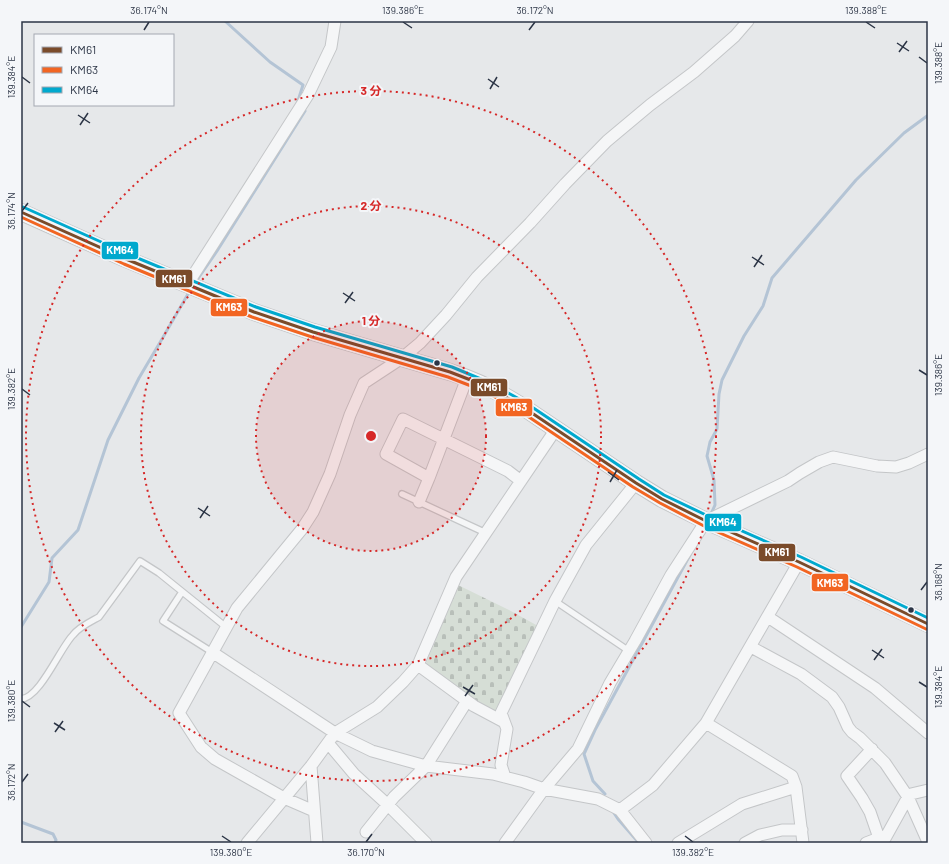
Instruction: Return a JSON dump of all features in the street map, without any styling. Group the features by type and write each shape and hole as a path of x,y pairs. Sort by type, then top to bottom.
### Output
{"main road":[{"path":"21,212 188,285 254,312 313,332 467,378 503,394 662,499 706,521 799,562 928,624"}],"street":[{"path":"188,285 308,95 331,47 336,21"},
{"path":"314,811 284,798 215,758 201,747 178,713 237,608 302,529 313,512 330,474 350,415 364,383 402,358 420,343 478,277 530,223 564,184 607,141 650,105 694,72 735,36 748,21"},
{"path":"419,502 467,378"},
{"path":"429,478 386,454 403,419 508,471 521,481"},
{"path":"247,843 335,733 377,707 418,665 456,576 556,429"},
{"path":"505,843 544,789 578,749 610,683 671,574 706,521 788,481 818,462 833,457 877,466 896,467 928,454"},
{"path":"506,777 501,765 507,730 501,713 554,601 586,545 636,483"},
{"path":"620,810 653,785 706,723 799,562"},
{"path":"768,617 875,688 928,732"},
{"path":"751,647 801,674 832,697 848,727 885,763 908,797 928,842"},
{"path":"212,652 335,733 372,752 426,766 493,774 544,789 598,799 620,810 646,843"},
{"path":"418,665 474,706 504,722"},
{"path":"366,832 394,797 426,766 467,701"},
{"path":"706,723 792,776 796,787 803,843"},
{"path":"328,743 354,774 426,843"},
{"path":"872,749 847,776 870,812 881,841"},
{"path":"310,766 316,842"},
{"path":"678,843 742,804 796,787"},
{"path":"881,841 908,797 911,794 928,790"},
{"path":"745,843 760,835 782,830 802,830"},
{"path":"866,843 881,841"}],"lane":[{"path":"402,494 486,533"},
{"path":"21,699 33,694 46,677 72,635 99,618 140,561 159,573 226,627"},
{"path":"182,592 163,621 212,652"},
{"path":"554,601 629,651"}],"green space":[{"path":"458,585 538,626 497,715 471,700 425,666"}],"waterway":[{"path":"225,21 270,62 303,85 297,104"},
{"path":"197,280 217,251 305,111 302,109"},
{"path":"711,514 715,505 714,480 707,456 710,442 717,429 719,394 722,380 744,336 763,306 772,278 856,180 904,133 927,116"},
{"path":"21,627 49,582 52,558 78,530 108,440 139,378 188,294"},
{"path":"605,794 593,781 584,754 595,730 690,555"},
{"path":"612,810 639,843"},
{"path":"21,822 53,834 56,840 55,843"}],"transit line":[{"name":"KM64","path":"23,207 128,254 256,307 315,327 452,367 488,382 523,401 664,495 801,557 928,618"},
{"name":"KM61","path":"21,212 126,259 254,312 313,332 450,372 486,386 520,405 662,499 706,521 799,562 928,624"},
{"name":"KM63","path":"21,217 124,264 252,317 312,337 448,377 484,391 517,409 633,487 660,503 704,526 797,567 926,629"}]}
